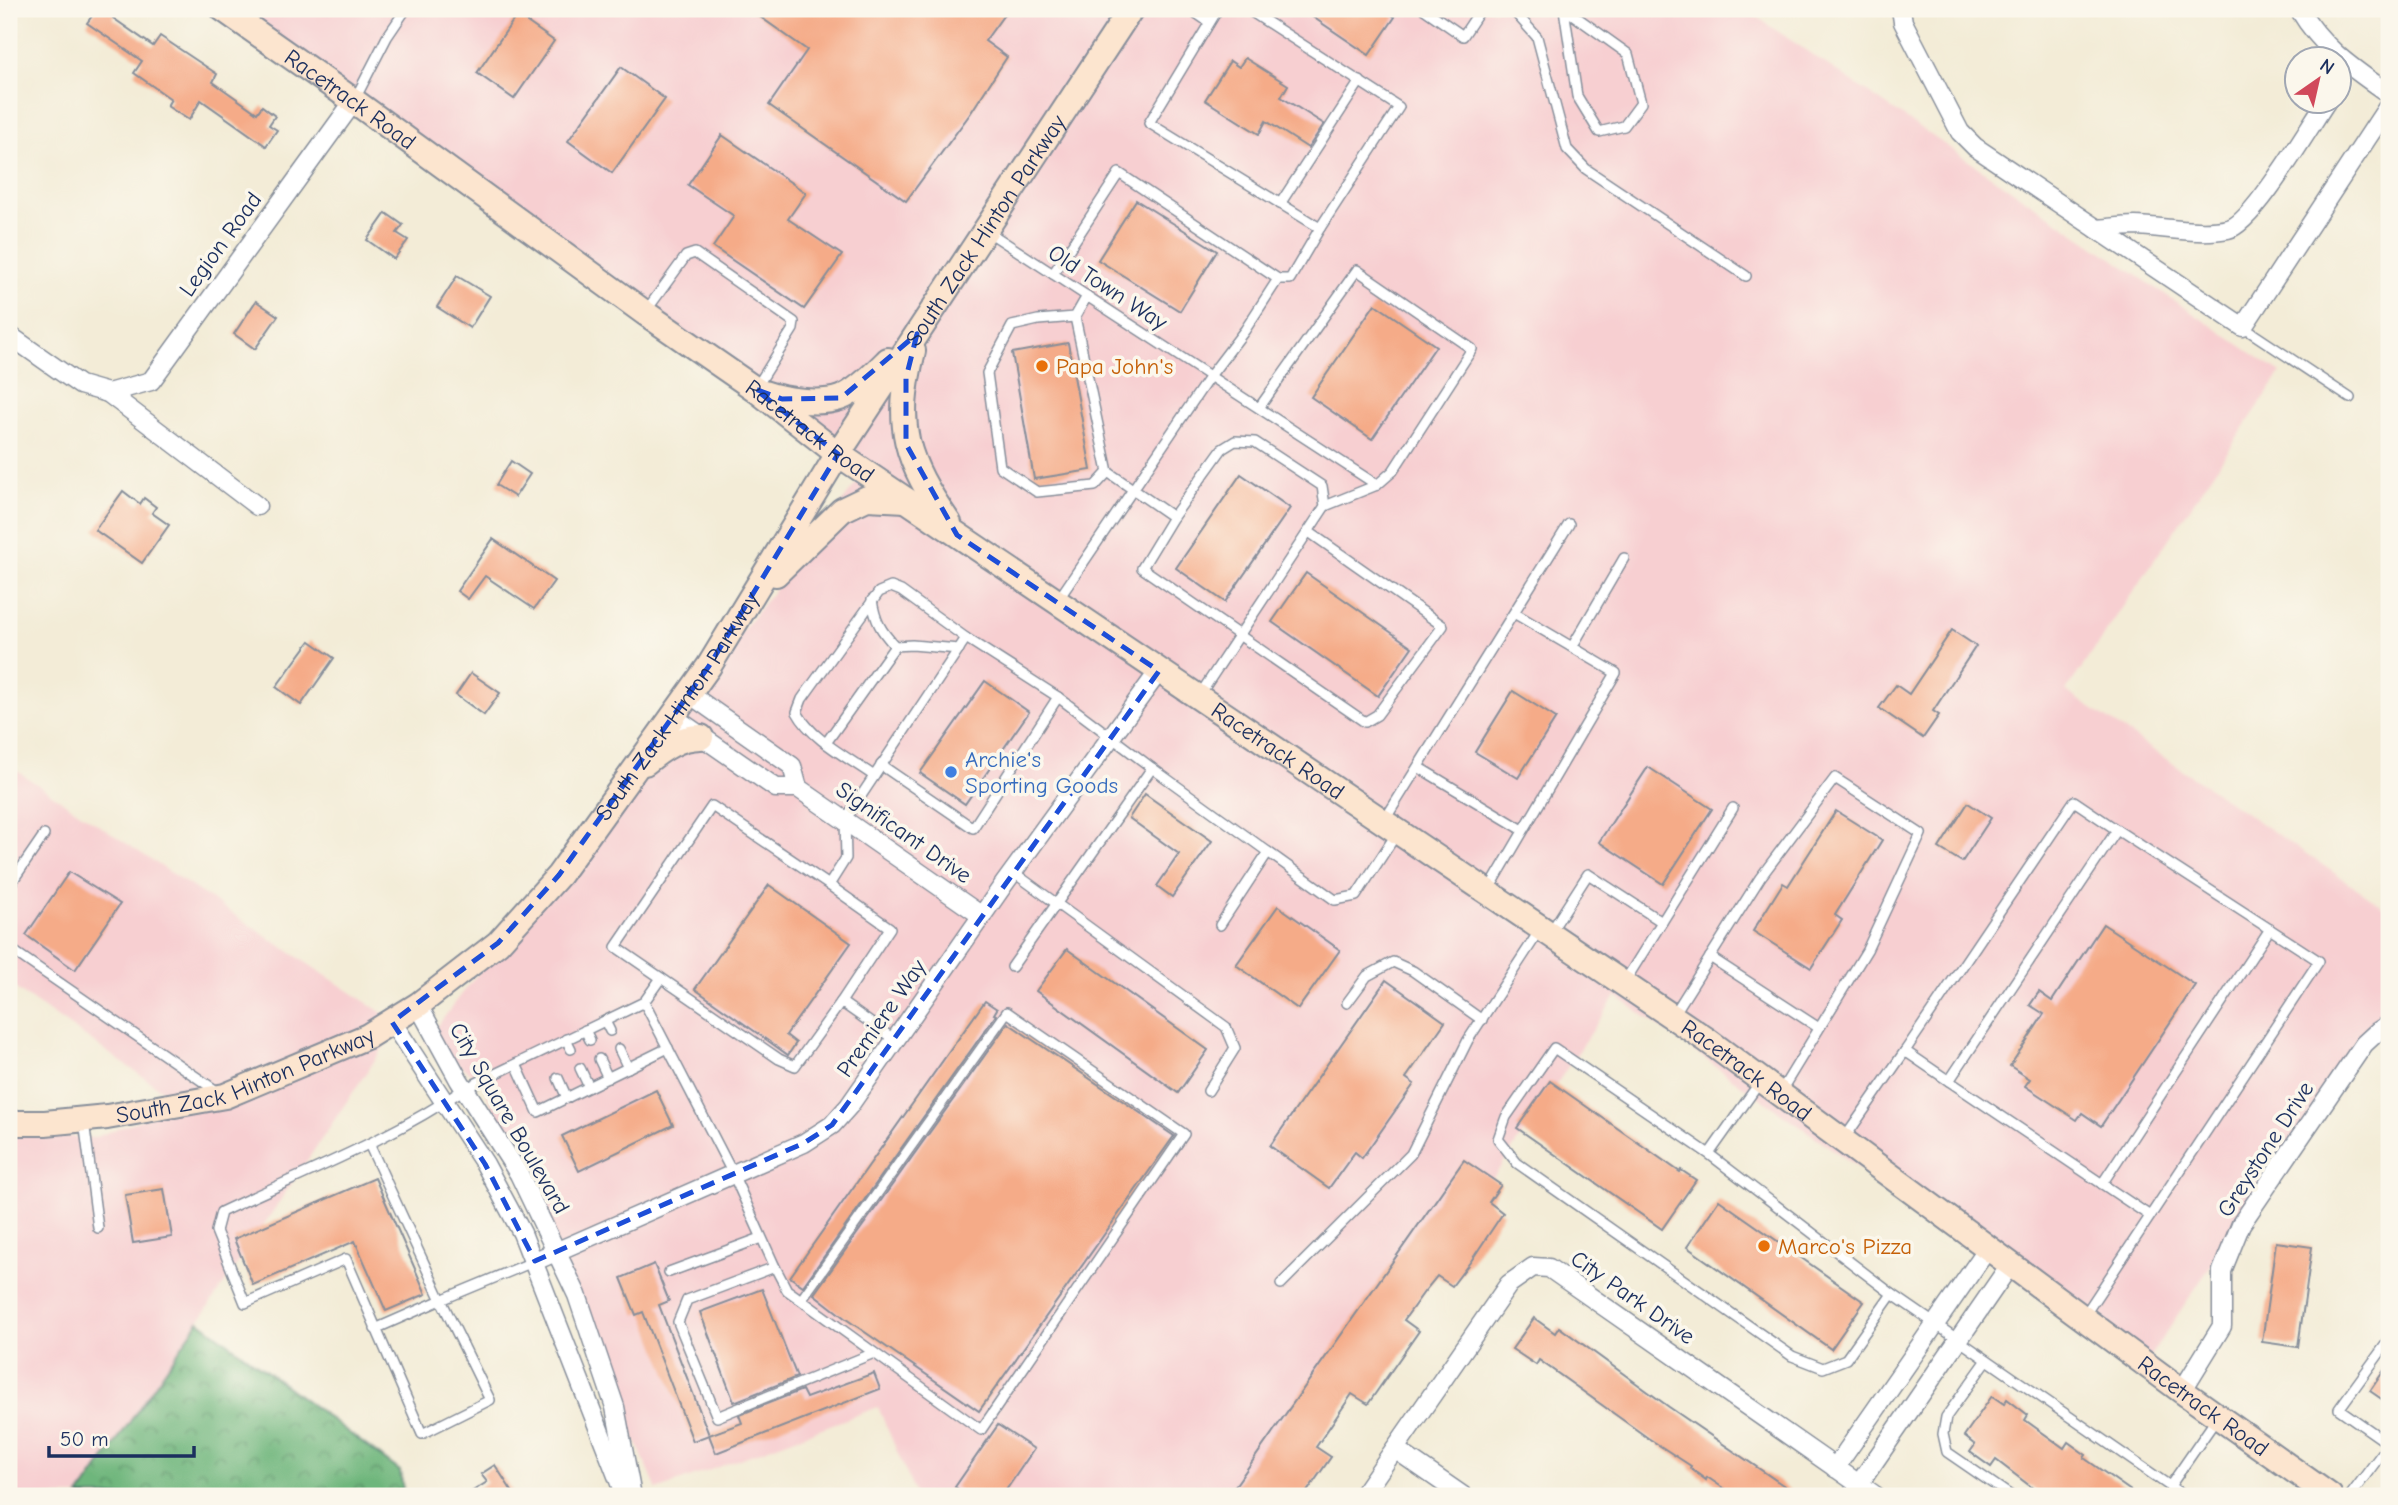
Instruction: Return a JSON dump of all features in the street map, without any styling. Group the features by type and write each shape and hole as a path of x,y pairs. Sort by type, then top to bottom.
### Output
{"street":[{"name":"Racetrack Road","path":"223,9 755,389 838,454 1672,1017 2182,1391 2330,1496"},
{"name":"South Zack Hinton Parkway","path":"9,1123 84,1119 225,1096 368,1036 418,1005 498,943 559,875 709,666 838,454 1131,9"},
{"path":"1901,9 1903,22 1960,132 1975,147 2243,327 2389,105"},
{"path":"2299,9 2313,31 2328,46"},
{"path":"2352,68 2389,94"},
{"name":"Legion Road","path":"108,393 151,381 354,101"},
{"path":"2098,229 2133,226 2214,230 2239,225 2255,207 2317,116"},
{"path":"755,389 782,399 809,401 841,398 869,379 917,334"},
{"path":"917,334 906,379 903,415 906,444 931,496 957,535"},
{"path":"9,335 80,385 108,393 257,506"},
{"path":"746,605 842,510 867,498 907,500"},
{"name":"Premiere Way","path":"535,1261 813,1139 832,1125 849,1106 1013,872 1159,671"},
{"name":"Significant Drive","path":"688,693 792,766 798,788"},
{"name":"Significant Drive","path":"672,716 776,788 798,788 982,916"},
{"path":"631,775 662,749 688,737 701,737"},
{"name":"City Square Boulevard","path":"418,1005 464,1088 519,1174 577,1295 615,1408 632,1496"},
{"name":"City Square Boulevard","path":"392,1022 485,1164 535,1261 625,1496"},
{"name":"Greystone Drive","path":"2182,1391 2222,1326 2222,1271 2241,1224 2364,1044 2389,1024"},
{"path":"1835,1468 1988,1248"},
{"path":"1859,1484 2010,1265"},
{"name":"City Park Drive","path":"1362,1496 1509,1284 1532,1267 1549,1268 1876,1496"},
{"path":"1395,1449 1463,1496"}],"lane":[{"path":"354,101 387,37 406,9"},
{"path":"1190,9 1209,22"},
{"path":"1218,9 1149,123 1320,228"},
{"path":"1053,274 1119,173 1278,279 1290,279 1399,107 1247,9"},
{"path":"1424,9 1463,36 1481,9"},
{"path":"1511,9 1537,37 1567,149 1586,169 1746,275"},
{"path":"1564,9 1628,54 1641,103 1624,126 1599,132 1577,96 1564,9"},
{"path":"1280,204 1360,81"},
{"name":"Old Town Way","path":"985,230 1377,485"},
{"path":"645,313 686,256 695,253 794,322 793,329 755,389"},
{"path":"1198,697 1325,506 1377,485 1393,471 1472,349 1357,270 1259,408"},
{"path":"1057,602 1210,376 1245,331 1278,279"},
{"path":"1087,296 1074,317 1108,472 1173,517"},
{"path":"1074,317 1038,320 1012,326 987,373 1000,467 1037,492 1095,485 1108,472"},
{"path":"2243,327 2350,398"},
{"path":"1309,532 1443,626 1377,715 1365,722 1142,568 1173,517 1222,449 1235,441 1255,442 1322,486 1325,506"},
{"path":"874,776 826,743 802,721 797,712 802,699 879,592 891,587 901,591 966,638 1058,697 1335,900 1356,896 1418,767 1569,524"},
{"path":"1572,647 1624,558"},
{"path":"873,600 880,629 895,646"},
{"path":"1487,892 1616,673 1514,613"},
{"path":"829,885 846,858 845,820 966,638"},
{"path":"895,646 959,649"},
{"path":"826,743 895,646"},
{"path":"881,765 973,828 1058,697"},
{"path":"1418,767 1523,830"},
{"path":"1012,967 1152,768"},
{"path":"1672,1017 1760,878 1835,778 1921,834 1867,950 1819,1028 1709,1154"},
{"path":"1843,1141 2074,801 2319,961 2083,1318"},
{"path":"712,806 890,928 795,1066 779,1059 661,978 616,947 712,806"},
{"path":"1623,984 1733,808"},
{"path":"1950,1082 2117,830"},
{"path":"9,886 44,835"},
{"path":"1220,925 1268,852"},
{"path":"1013,872 1226,1027 1235,1048 1209,1091"},
{"path":"1281,1284 1411,1154 1468,1040 1588,874 1662,922"},
{"path":"2102,1184 2270,929"},
{"path":"9,948 225,1096"},
{"path":"1710,957 1819,1028"},
{"path":"1346,1003 1367,976 1393,962 1413,971 1482,1020"},
{"path":"369,1144 490,1400 422,1434 346,1259 245,1303 216,1231 221,1212 369,1144 443,1103 464,1088 516,1064 547,1055 566,1039 645,1002 661,978"},
{"path":"645,1002 733,1174 787,1290 981,1430 1184,1134 1007,1012 801,1300"},
{"path":"841,1002 895,1040"},
{"path":"605,1021 610,1031"},
{"path":"585,1031 590,1040"},
{"path":"566,1039 571,1049"},
{"path":"516,1064 538,1112 668,1048"},
{"path":"1892,1294 1846,1359 1823,1368 1792,1356 1517,1163 1498,1139 1506,1117 1554,1048 1709,1154 1935,1325 2184,1496"},
{"path":"619,1049 628,1068"},
{"path":"1905,1051 2150,1216"},
{"path":"599,1059 608,1078"},
{"path":"580,1068 589,1087"},
{"path":"558,1079 567,1098"},
{"path":"84,1119 98,1228"},
{"path":"669,1272 761,1238"},
{"path":"375,1329 535,1261"},
{"path":"775,1267 687,1300 678,1321 717,1417 874,1353"},
{"path":"2350,1496 2389,1444 2339,1409 2389,1340"},
{"path":"1987,1360 1946,1417 1943,1434 1947,1452 2011,1496"},
{"path":"2169,1486 2218,1417"},
{"path":"735,1496 750,1496"}],"highlighted area":[{"path":"917,334 906,378 906,444 957,535 1159,671 832,1125 804,1143 535,1261 485,1164 392,1022 498,943 559,875 709,666 838,454 755,389 782,399 841,398"}],"shaded area":[{"path":"222,9 1745,9 2281,373 2066,691 2389,910 2389,1000 2142,1368 1616,996 1278,1496 916,1496 878,1407 657,1490 480,1079 425,1042 869,467"},
{"path":"14,769 399,1024 81,1496 9,1496 9,1134 93,1138 182,1104 9,984 9,777"}],"green space":[{"path":"199,1321 400,1471 403,1490 381,1496 79,1496"}],"building":[{"path":"97,9 119,9 113,18 153,46 160,36 217,74 213,82 257,113 262,106 275,116 269,125 277,130 266,146 201,100 189,120 167,106 171,99 134,73 142,61 87,23"},
{"path":"749,9 1008,9 985,41 1007,57 970,114 906,201 769,105 807,50"},
{"path":"1301,9 1384,9 1395,17 1369,55"},
{"path":"517,15 554,41 514,99 477,73"},
{"path":"1245,58 1288,85 1281,97 1324,124 1308,148 1266,121 1259,134 1205,100 1230,61 1239,67"},
{"path":"621,67 665,99 612,173 568,141"},
{"path":"722,135 806,193 788,219 842,255 804,309 713,247 734,216 688,185"},
{"path":"1136,200 1217,251 1180,311 1098,260"},
{"path":"386,213 403,225 397,233 408,240 394,259 367,240"},
{"path":"457,276 490,296 470,328 437,307"},
{"path":"256,301 278,316 255,349 234,334"},
{"path":"1375,304 1436,346 1372,439 1311,397"},
{"path":"1068,343 1091,470 1034,479 1012,353"},
{"path":"511,461 530,474 515,497 496,485"},
{"path":"1241,474 1290,508 1225,602 1176,568"},
{"path":"123,491 140,504 144,498 156,507 152,513 169,525 142,563 95,530"},
{"path":"493,539 554,581 534,609 485,576 468,599 457,591"},
{"path":"1306,573 1412,647 1378,696 1272,622"},
{"path":"1952,630 1976,646 1933,711 1939,715 1923,738 1879,708 1896,685 1909,694"},
{"path":"310,641 334,658 301,705 276,687"},
{"path":"471,673 500,693 484,715 456,695"},
{"path":"985,681 1029,712 965,804 920,773"},
{"path":"1513,691 1556,718 1518,778 1475,752"},
{"path":"1648,767 1712,809 1663,884 1599,842"},
{"path":"1145,794 1212,841 1172,897 1157,886 1179,854 1129,818"},
{"path":"1968,803 1991,818 1962,862 1939,848"},
{"path":"1836,811 1882,840 1835,915 1842,920 1811,968 1753,931 1783,883 1788,886"},
{"path":"69,872 120,904 75,970 26,935"},
{"path":"769,885 851,943 786,1035 796,1043 788,1055 695,989"},
{"path":"1278,906 1340,950 1298,1009 1236,965"},
{"path":"2103,924 2195,985 2101,1126 2082,1113 2077,1120 2025,1086 2030,1079 2010,1066 2044,1014 2030,1005 2039,992 2052,1001"},
{"path":"1067,949 1208,1050 1178,1093 1036,991"},
{"path":"1386,980 1445,1022 1406,1078 1414,1084 1362,1158 1355,1152 1329,1188 1270,1146"},
{"path":"985,1001 997,1009 994,1014 996,1015 803,1286 790,1277"},
{"path":"1008,1023 1174,1136 979,1411 814,1294"},
{"path":"1550,1081 1680,1172 1681,1170 1696,1180 1662,1229 1517,1128"},
{"path":"656,1090 673,1125 579,1171 562,1136"},
{"path":"1464,1160 1501,1185 1489,1202 1503,1213 1471,1261 1452,1286 1437,1276 1404,1320 1419,1331 1368,1404 1352,1394 1316,1447 1331,1457 1304,1496 1228,1496"},
{"path":"375,1178 426,1294 386,1311 355,1241 253,1285 234,1239"},
{"path":"164,1189 172,1237 133,1243 125,1195"},
{"path":"1719,1200 1864,1302 1831,1349 1687,1247"},
{"path":"2276,1242 2312,1247 2298,1347 2262,1342"},
{"path":"654,1264 669,1301 659,1305 709,1435 693,1441 643,1312 636,1315 621,1278"},
{"path":"762,1289 797,1377 734,1402 700,1312"},
{"path":"1534,1318 1555,1333 1559,1327 1799,1496 1735,1496 1707,1477 1706,1480 1690,1468 1691,1466 1539,1360 1536,1365 1512,1349"},
{"path":"2389,1363 2389,1404 2370,1391"},
{"path":"874,1373 880,1389 716,1453 709,1435 742,1423 739,1415 802,1390 806,1398"},
{"path":"1992,1396 2004,1404 2007,1399 2028,1415 2025,1420 2064,1448 2068,1442 2086,1455 2084,1458 2138,1496 2043,1496 1996,1460 1991,1467 1970,1452 1975,1445 1964,1436"},
{"path":"998,1425 1034,1449 1002,1496 968,1496 955,1487"},
{"path":"495,1465 515,1496 465,1496 487,1482 481,1474"}],"place":[{"name":"Papa John's","path":"1042,366"},
{"name":"Archie's Sporting Goods","path":"951,772"},
{"name":"Marco's Pizza","path":"1764,1246"}]}
